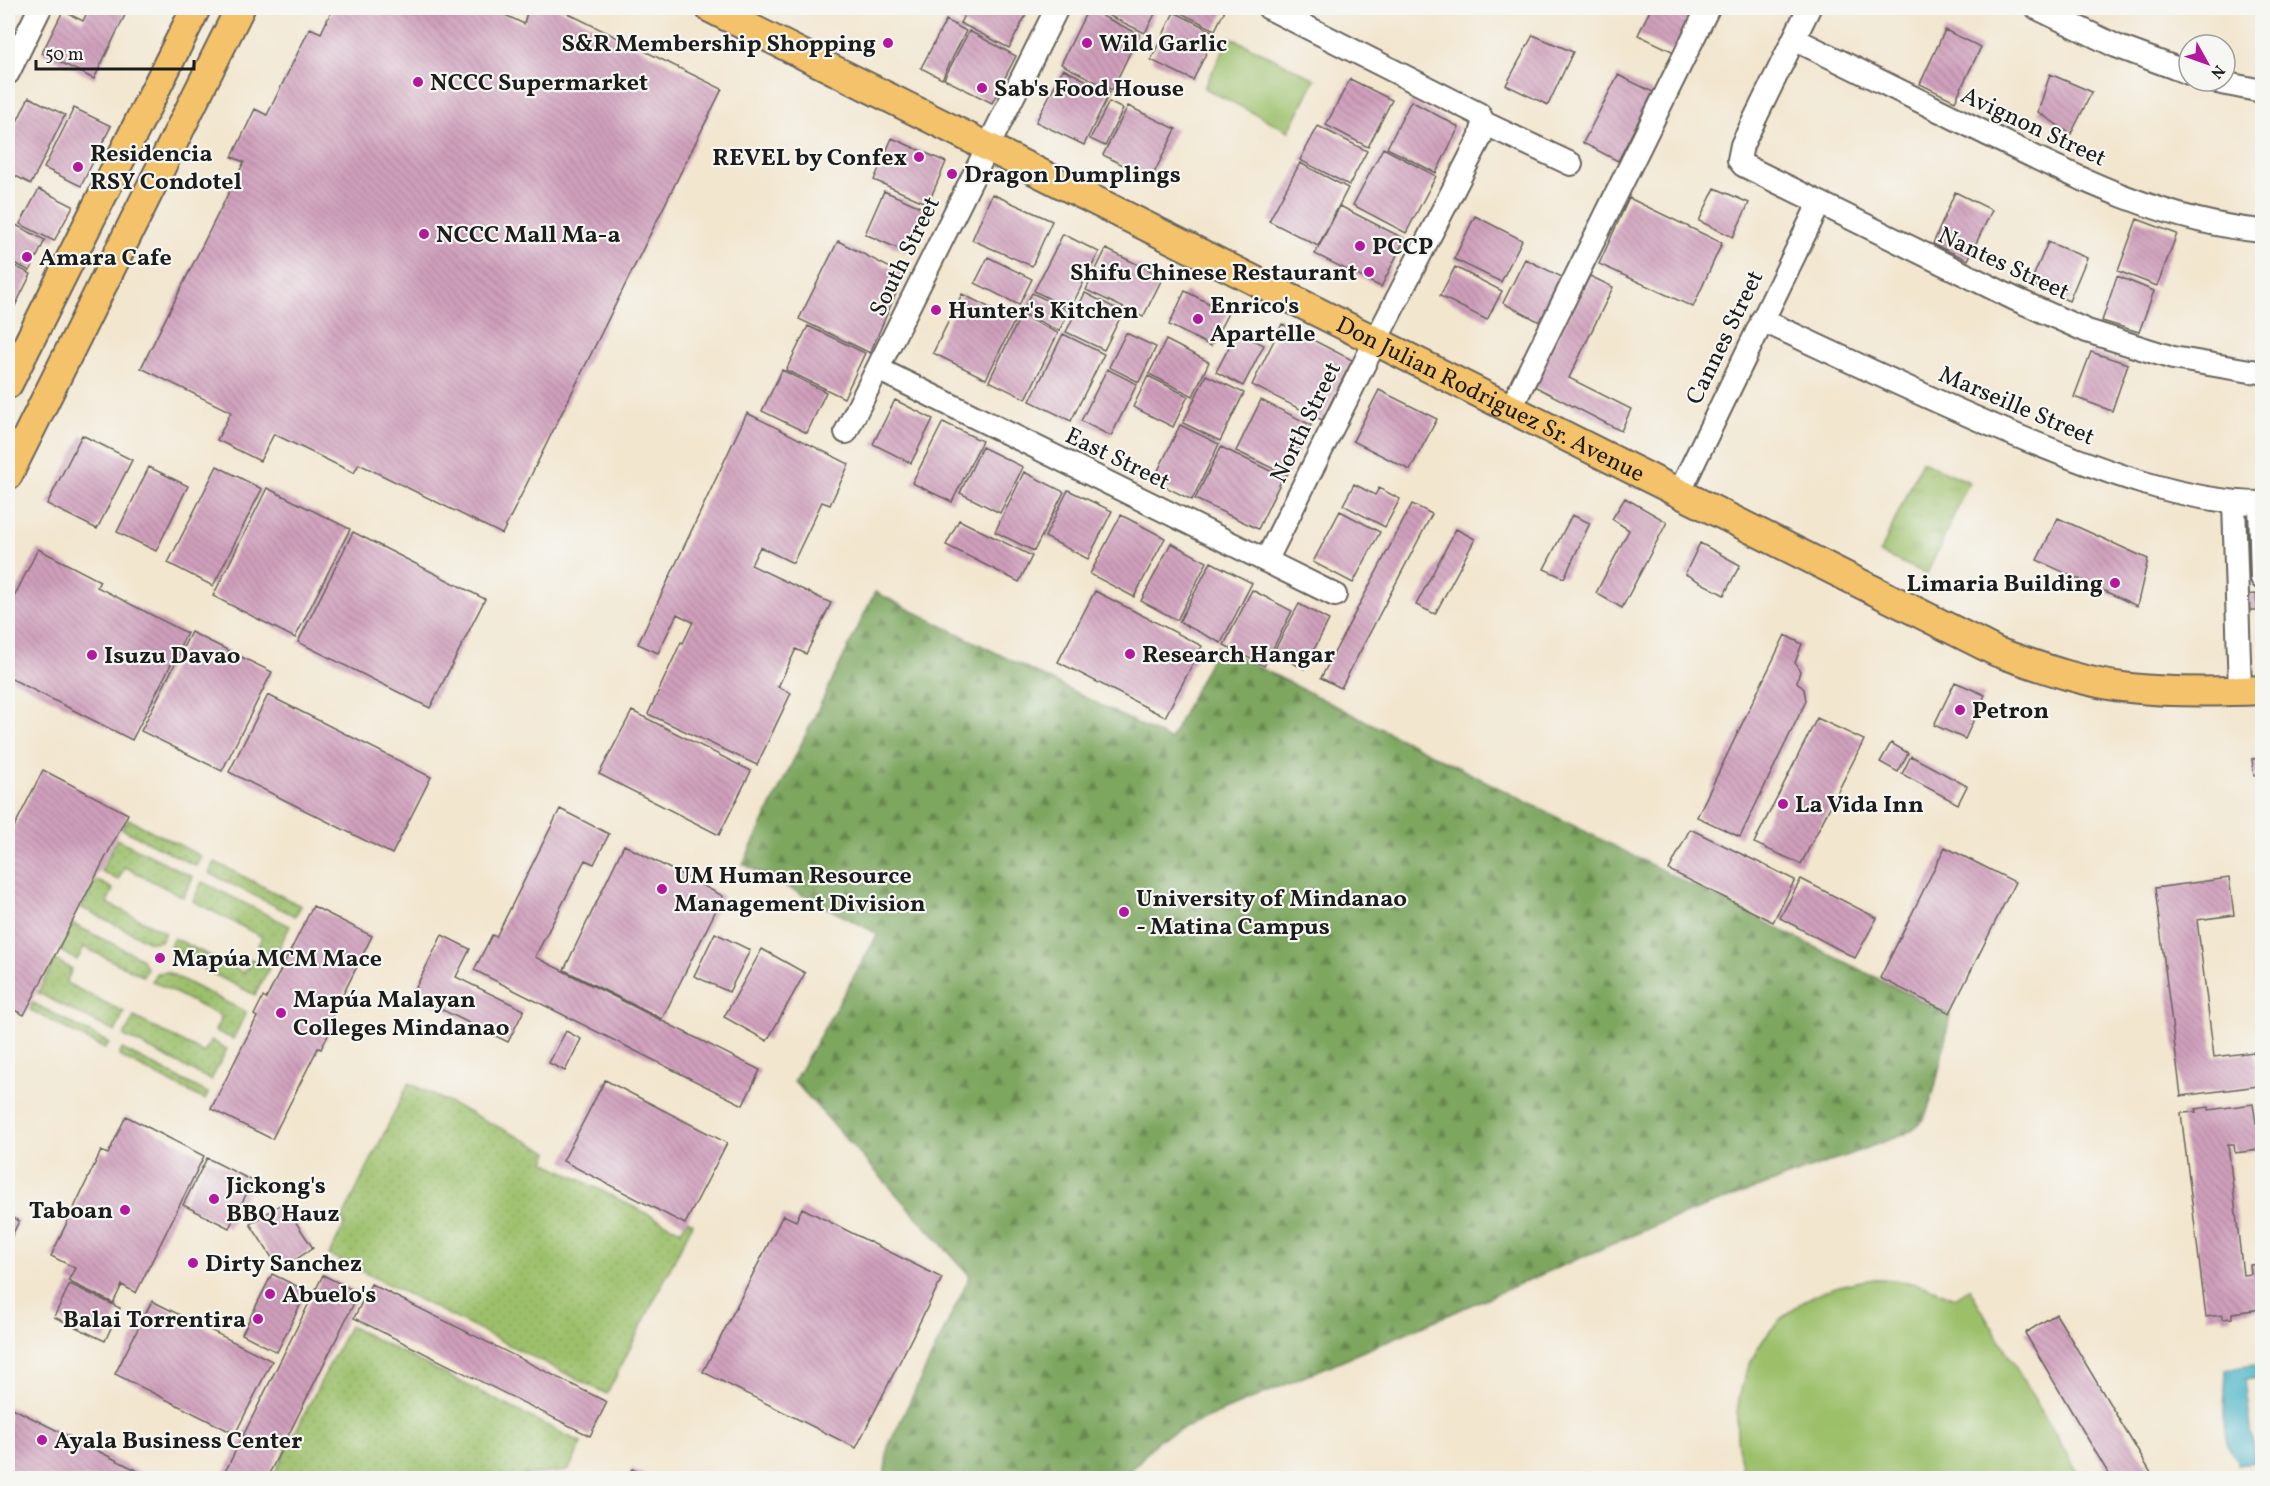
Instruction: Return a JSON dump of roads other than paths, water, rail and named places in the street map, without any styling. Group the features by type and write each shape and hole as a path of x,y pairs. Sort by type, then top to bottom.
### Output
{"main road":[{"path":"8,384 196,8"},
{"path":"8,475 240,8"},
{"name":"Don Julian Rodriguez Sr. Avenue","path":"710,8 989,145 1997,652 2041,668 2130,688 2207,692 2251,691"}],"street":[{"path":"9,66 40,8"},
{"name":"South Street","path":"846,432 1057,8"},
{"path":"1269,8 1571,164"},
{"path":"1511,408 1708,8"},
{"path":"1794,39 1809,8"},
{"path":"2037,8 2116,46 2177,69"},
{"name":"Nantes Street","path":"1794,39 1742,145 1739,160 1749,169 2015,299 2087,331 2173,358 2262,372"},
{"name":"Avignon Street","path":"1794,39 2065,172 2124,197 2185,217 2240,229 2262,231"},
{"path":"2237,86 2262,91"},
{"name":"North Street","path":"1266,561 1480,138 1481,118"},
{"name":"Cannes Street","path":"1679,493 1819,204"},
{"name":"Marseille Street","path":"1762,320 1968,416 2090,466 2141,482 2234,502 2261,503"},
{"name":"East Street","path":"878,369 1335,595"},
{"path":"2234,502 2251,691"},
{"path":"2261,503 2262,578"}],"water":[{"path":"2262,1364 2262,1377 2245,1379 2255,1462 2238,1464 2231,1453 2225,1431 2226,1369"}],"place":[{"name":"S&R Membership Shopping","path":"888,43"},
{"name":"Wild Garlic","path":"1087,43"},
{"name":"NCCC Supermarket","path":"418,82"},
{"name":"Sab's Food House","path":"982,88"},
{"name":"REVEL by Confex","path":"919,157"},
{"name":"Residencia RSY Condotel","path":"78,167"},
{"name":"Dragon Dumplings","path":"952,174"},
{"name":"NCCC Mall Ma-a","path":"424,234"},
{"name":"PCCP","path":"1360,246"},
{"name":"Amara Cafe","path":"27,257"},
{"name":"Shifu Chinese Restaurant","path":"1369,272"},
{"name":"Hunter's Kitchen","path":"936,310"},
{"name":"Enrico's Apartelle","path":"1198,319"},
{"name":"Limaria Building","path":"2115,583"},
{"name":"Research Hangar","path":"1130,654"},
{"name":"Isuzu Davao","path":"92,655"},
{"name":"Petron","path":"1960,710"},
{"name":"La Vida Inn","path":"1783,804"},
{"name":"UM Human Resource Management Division","path":"662,889"},
{"name":"University of Mindanao - Matina Campus","path":"1124,912"},
{"name":"Mapúa MCM Mace","path":"160,958"},
{"name":"Mapúa Malayan Colleges Mindanao","path":"281,1013"},
{"name":"Jickong's BBQ Hauz","path":"214,1199"},
{"name":"Taboan","path":"125,1210"},
{"name":"Dirty Sanchez","path":"193,1263"},
{"name":"Abuelo's","path":"270,1294"},
{"name":"Balai Torrentira","path":"258,1319"},
{"name":"Ayala Business Center","path":"42,1440"}]}
